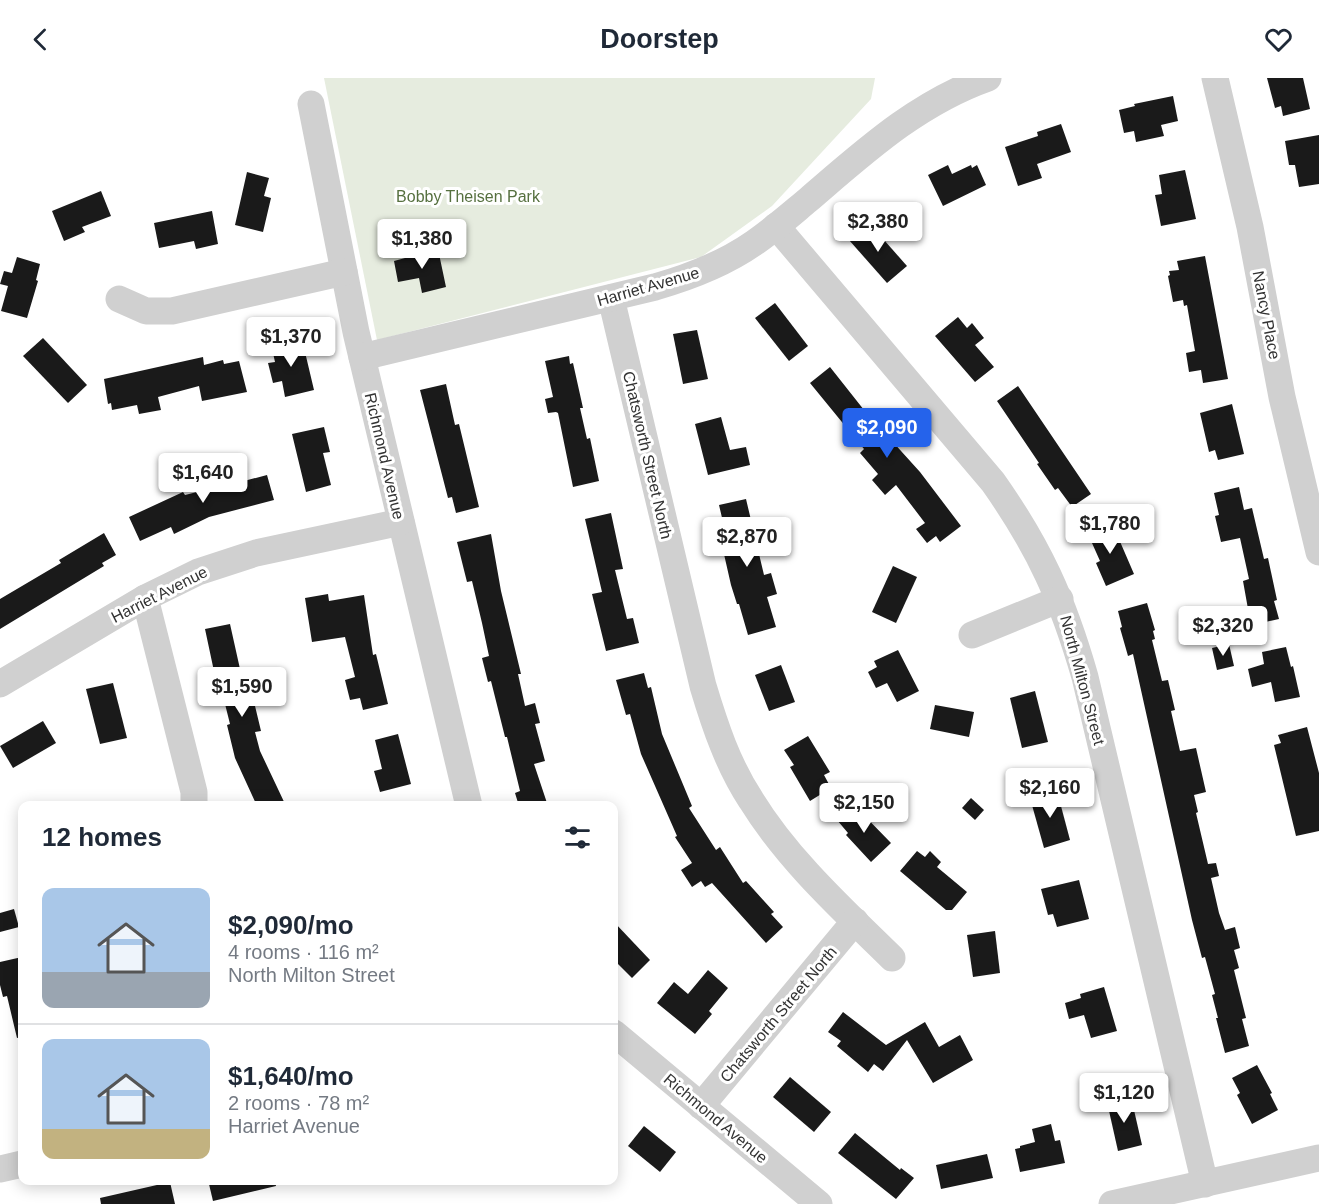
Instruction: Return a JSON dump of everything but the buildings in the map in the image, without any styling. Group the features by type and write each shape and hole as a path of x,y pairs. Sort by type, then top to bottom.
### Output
{"street":[{"name":"Harriet Avenue","path":"362,357 611,298 686,278 712,267 754,243 777,226 904,120 936,101 988,78"},
{"name":"Nancy Place","path":"1215,78 1250,227 1282,397 1319,552"},
{"name":"Richmond Avenue","path":"311,104 362,357 468,801"},
{"name":"North Milton Street","path":"777,226 993,482 1042,559 1060,599 1085,677 1205,1184"},
{"path":"119,299 146,310 172,311 344,272"},
{"name":"Chatsworth Street North","path":"611,298 703,686 715,725 740,782 773,834 804,870 892,958"},
{"name":"Harriet Avenue","path":"0,684 145,598 198,572 229,560 401,522"},
{"path":"145,598 194,792 194,801"},
{"path":"972,635 1060,599"},
{"name":"Chatsworth Street North","path":"701,1106 855,921"},
{"name":"Richmond Avenue","path":"618,1036 819,1204"},
{"path":"1112,1204 1319,1158"},
{"path":"0,1169 18,1165"}],"green space":[{"name":"Bobby Theisen Park","path":"324,78 875,78 871,99 772,206 701,257 377,340"}]}
